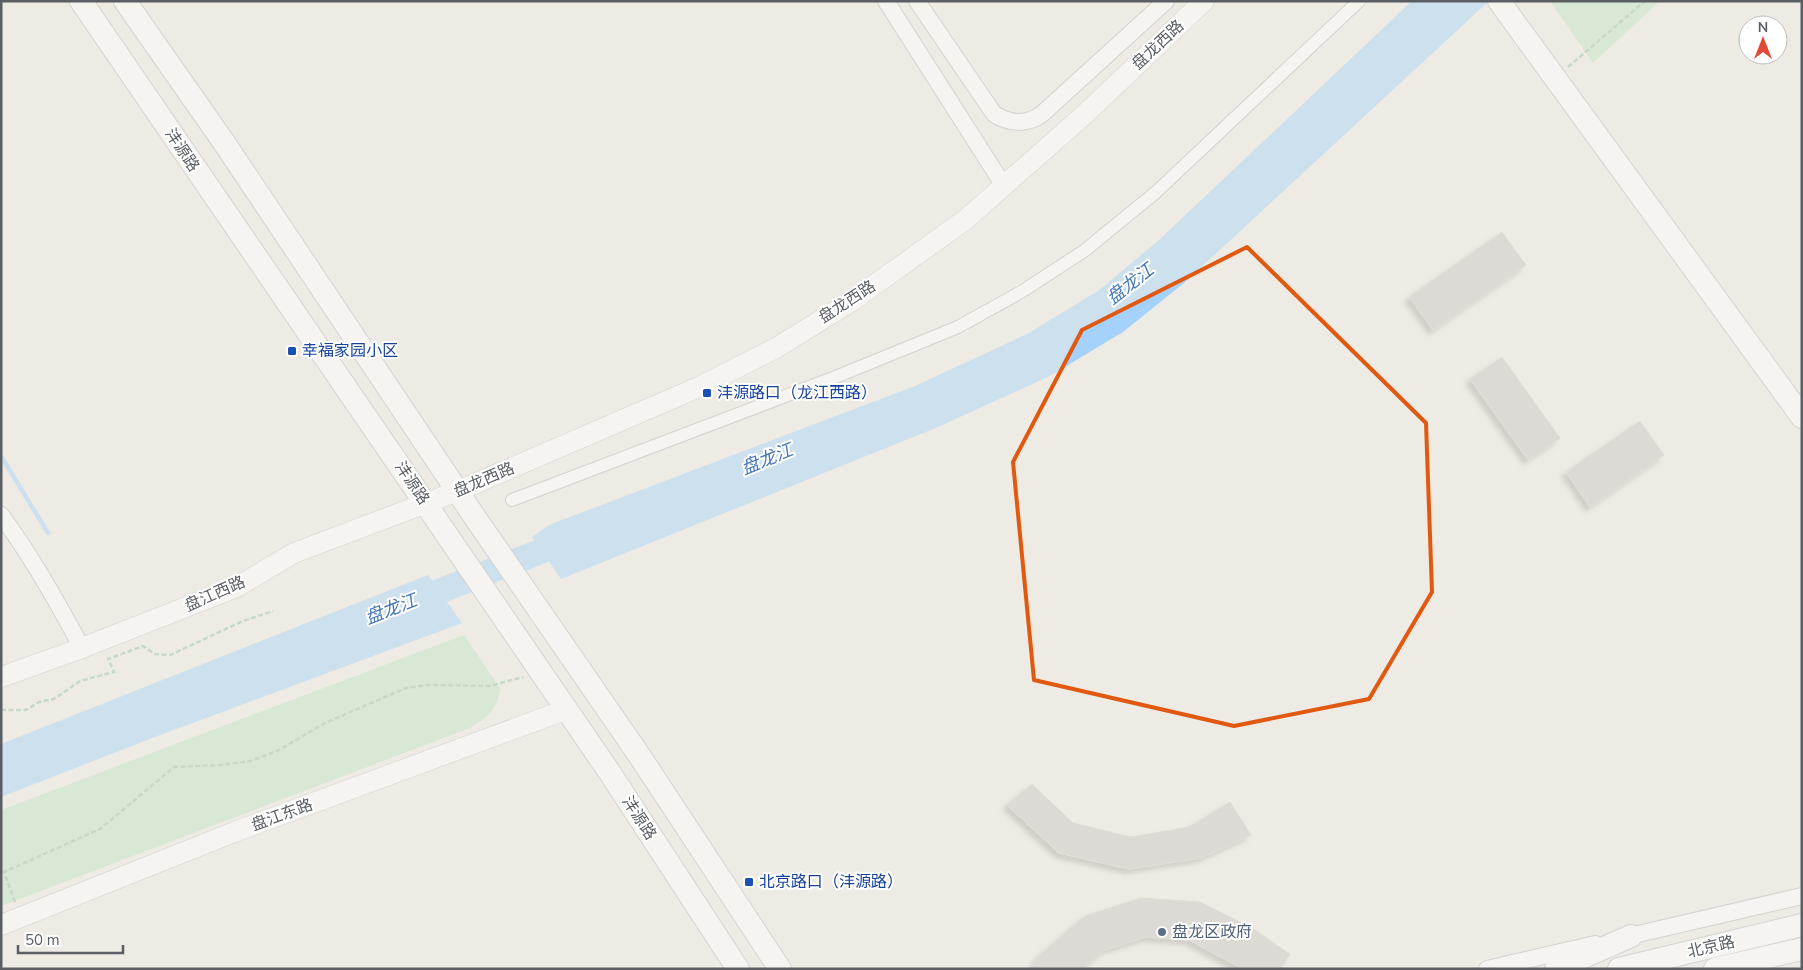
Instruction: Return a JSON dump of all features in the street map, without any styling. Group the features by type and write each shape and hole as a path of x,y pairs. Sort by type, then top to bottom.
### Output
{"main road":[{"name":"沣源路","path":"81,1 426,503 455,550 565,710 738,969"},
{"name":"沣源路","path":"125,1 236,160 487,534 639,755 780,969"},
{"path":"1499,1 1802,417"},
{"name":"北京路","path":"1620,969 1802,926"},
{"path":"1556,969 1631,936"},
{"name":"北京路","path":"1715,969 1802,949"}],"street":[{"path":"886,1 1004,186"},
{"path":"921,3 994,114 1013,122 1025,122 1042,114 1166,1"},
{"name":"盘龙西路","path":"426,503 699,387 776,348 860,296 965,220 1084,115 1204,1"},
{"path":"512,500 848,372 958,327 1021,292 1084,251 1155,193 1359,1"},
{"name":"盘江西路","path":"1,677 82,648 237,587 294,553 426,503"},
{"path":"1,514 21,541 52,592 82,648"},
{"name":"盘江东路","path":"1,925 237,831 565,710"},
{"path":"1487,969 1802,896"}],"path":[{"path":"1555,78 1645,1"},
{"path":"1,710 26,710 39,702 54,699 80,681 114,672 108,659 143,646 155,654 170,655 243,621 273,611"},
{"path":"21,917 4,872 100,829 174,767 221,766 251,761 279,750 325,723 406,688 428,685 490,686 539,672"}],"highlighted area":[{"path":"1247,247 1426,423 1432,592 1369,699 1234,726 1034,680 1013,462 1082,330"}],"green space":[{"path":"1550,1 1660,1 1593,63"},
{"path":"464,635 500,688 497,702 491,712 470,728 1,906 1,810"}],"water":[{"path":"1412,1 1489,1 1184,283 1123,332 1050,376 938,427 561,579 532,537 549,525 915,386 1027,334 1098,291 1159,240"},
{"path":"428,575 462,623 160,735 1,797 1,744"}],"building":[{"path":"1502,232 1526,265 1433,330 1409,297"},
{"path":"1502,357 1560,438 1528,460 1470,379"},
{"path":"1640,421 1664,455 1590,507 1566,472"},
{"path":"1032,784 1073,823 1131,837 1189,827 1230,802 1251,835 1201,858 1129,869 1059,853 1007,805"},
{"name":"盘龙区政府","path":"1141,898 1200,902 1252,928 1290,954 1280,969 1243,969 1189,940 1146,937 1105,950 1083,969 1032,969 1041,954 1085,916"}],"waterway":[{"path":"1,456 48,533"},
{"name":"盘龙江","path":"407,604 572,539"}],"place":[{"name":"幸福家园小区","path":"292,351"},
{"name":"沣源路口（龙江西路）","path":"707,393"},
{"name":"北京路口（沣源路）","path":"749,882"},
{"name":"盘龙区政府","path":"1162,932"}]}
